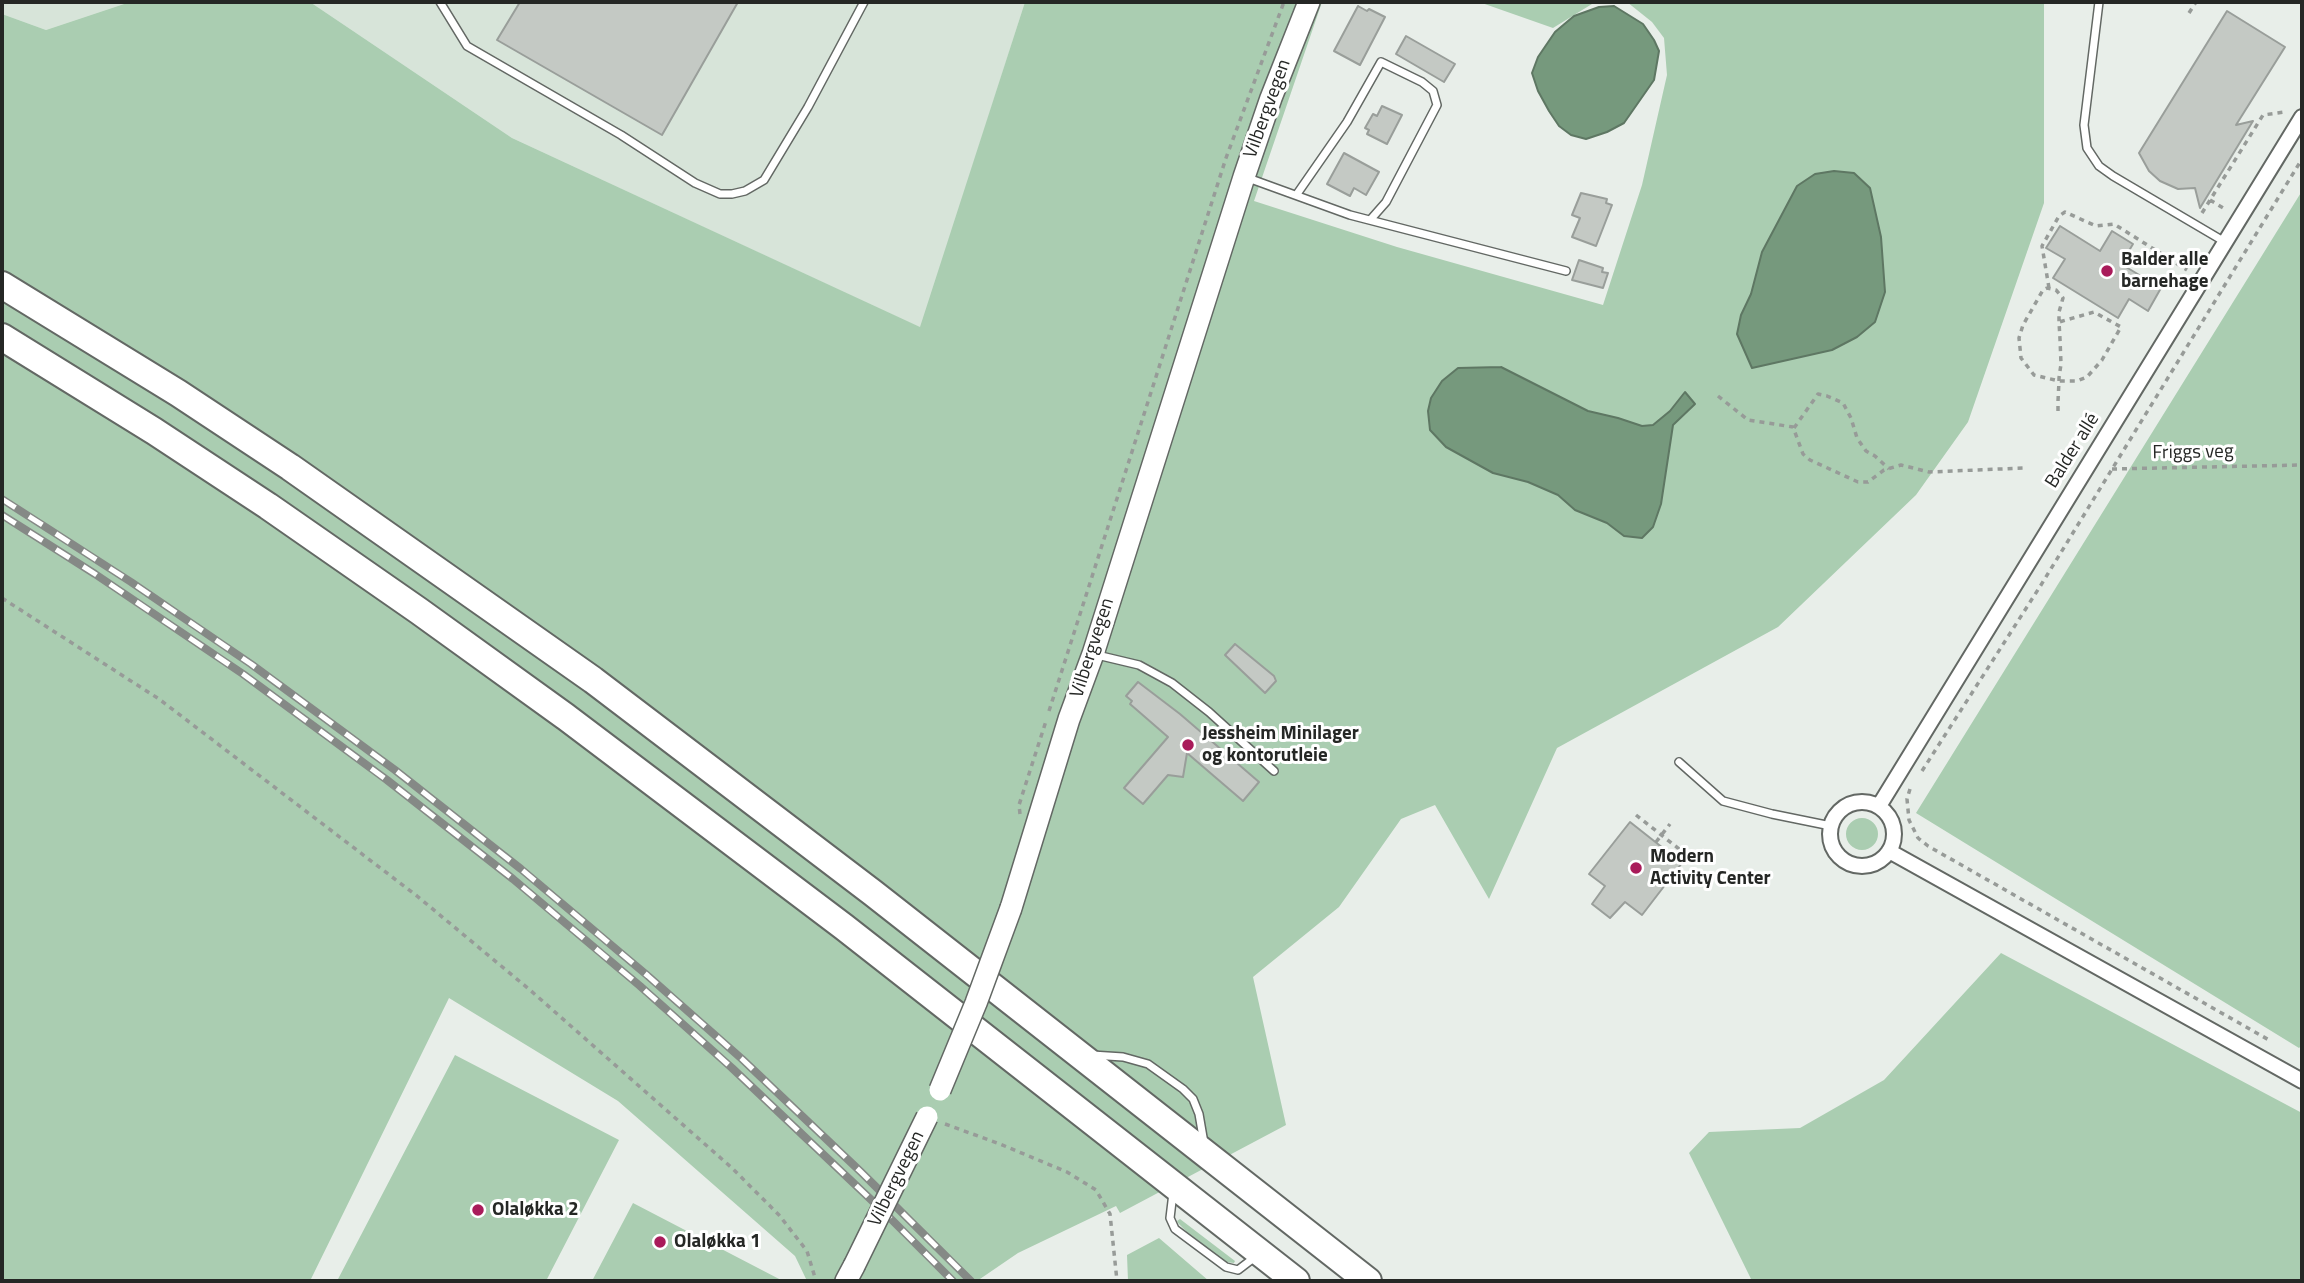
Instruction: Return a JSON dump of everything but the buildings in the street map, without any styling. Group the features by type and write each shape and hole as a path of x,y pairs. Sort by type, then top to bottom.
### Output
{"highway":[{"path":"2,285 178,393 300,474 447,576 712,769 1368,1281"},
{"path":"2,337 154,431 431,619 750,855 1296,1281"},
{"path":"1260,1253 1274,1281"}],"main road":[{"name":"Vilbergvegen","path":"850,1274 940,1090 1012,908 1069,719 1093,654 1244,177 1309,2"}],"street":[{"name":"Balder allé","path":"1879,806 2302,117"},
{"path":"1870,803 1879,806 1892,821 1893,841 1889,851 1874,863 1854,865 1838,854 1830,836 1831,826 1835,817 1850,804 1870,803"},
{"path":"1889,851 2302,1082"}],"lane":[{"path":"440,2 467,46 621,135 695,183 720,194 746,191 764,180 808,107 864,2"},
{"path":"2099,2 2084,125 2087,148 2099,166 2113,176 2225,242"},
{"path":"1297,194 1347,122 1381,62 1422,82 1433,91 1437,105 1386,202 1371,219"},
{"path":"1244,177 1350,215 1566,271"},
{"path":"1093,654 1139,665 1172,683 1209,712 1274,771"},
{"path":"1679,762 1723,801 1831,826"},
{"path":"1077,1054 1136,1060 1148,1064 1183,1089 1193,1099 1199,1114 1205,1154"}],"path":[{"path":"1019,805 1200,237 1284,2"},
{"path":"2189,13 2196,2"},
{"path":"2195,224 2263,114 2285,112"},
{"path":"1918,777 1976,688 2302,159"},
{"path":"2210,200 2225,209"},
{"path":"2049,288 2042,246 2059,216 2065,212 2096,226 2114,224 2187,270"},
{"path":"2058,411 2059,381 2061,364 2059,322 2059,312 2063,298 2056,290 2043,290 2026,318 2019,338 2018,348 2025,366 2034,375 2059,381 2077,381 2087,377 2102,360 2121,327 2094,312 2059,322"},
{"path":"1794,428 1818,394 1843,403 1857,438 1866,451 1889,470"},
{"path":"1718,396 1748,420 1794,428"},
{"path":"1794,428 1803,454 1850,479 1868,482 1901,465 1929,472 2024,468"},
{"name":"Friggs veg","path":"2085,469 2302,465"},
{"path":"2,598 159,699 417,896 530,990 732,1168 779,1215 807,1251 816,1281"},
{"path":"1910,788 1907,799 1909,820 1928,846 2269,1040"},
{"path":"1636,815 1688,856"},
{"path":"1656,842 1670,824"},
{"path":"927,1117 1000,1144 1055,1168 1096,1190 1110,1214 1117,1281"}],"shaded area":[{"path":"2,2 130,2 46,30 2,14"},
{"path":"130,2 310,2 512,138 920,327 1025,2 1322,2 1254,201 1397,247 1603,305 1642,185 1667,75 1664,38 1652,22 1627,2 2044,2 2044,203 1968,422 1916,495 1778,627 1557,748 1489,899 1435,805 1401,819 1339,907 1253,977 1286,1125 1120,1213 1116,1206 1018,1253 977,1281 807,1281 795,1256 618,1101 449,998 310,1281 2,1281 2,14 46,30"},
{"path":"310,2 1025,2 921,328 512,138"},
{"path":"1479,2 1603,2 1592,4 1553,28"},
{"path":"1614,6 1643,24 1654,40 1659,51 1654,80 1624,123 1586,139 1571,135 1559,126 1549,111 1532,73 1538,57 1555,32 1574,16 1599,7"},
{"path":"1834,171 1854,173 1870,188 1881,237 1885,292 1875,322 1857,337 1832,350 1752,368 1737,334 1762,252 1797,186 1815,174"},
{"path":"2302,191 2302,1045 2299,1048 1916,813"},
{"path":"1501,367 1588,411 1642,426 1653,425 1670,411 1685,392 1695,404 1673,425 1661,504 1653,527 1642,538 1624,536 1607,523 1575,510 1558,495 1528,482 1493,473 1446,447 1430,430 1428,411 1431,398 1442,381 1458,368"},
{"path":"1862,818 1873,823 1878,834 1873,845 1862,850 1851,845 1846,834 1851,823"},
{"path":"2001,953 2302,1113 2302,1281 1752,1281 1689,1153 1709,1132 1800,1128 1884,1080"},
{"name":"Olaløkka 2","path":"455,1055 619,1140 546,1281 337,1281"},
{"name":"Olaløkka 1","path":"633,1203 783,1281 592,1281"},
{"path":"1180,1219 1235,1261 1234,1263 1226,1262 1187,1232 1178,1223"},
{"path":"1159,1238 1209,1281 1128,1281 1127,1255"}],"railway":[{"path":"2,499 251,664 395,770 521,869 742,1059 971,1281"},
{"path":"2,515 243,674 387,780 513,879 732,1068 953,1281"}],"place":[{"name":"Balder alle barnehage","path":"2107,271"},
{"name":"Jessheim Minilager og kontorutleie","path":"1188,745"},
{"name":"Modern Activity Center","path":"1636,868"},
{"name":"Olaløkka 2","path":"478,1210"},
{"name":"Olaløkka 1","path":"660,1242"}]}
